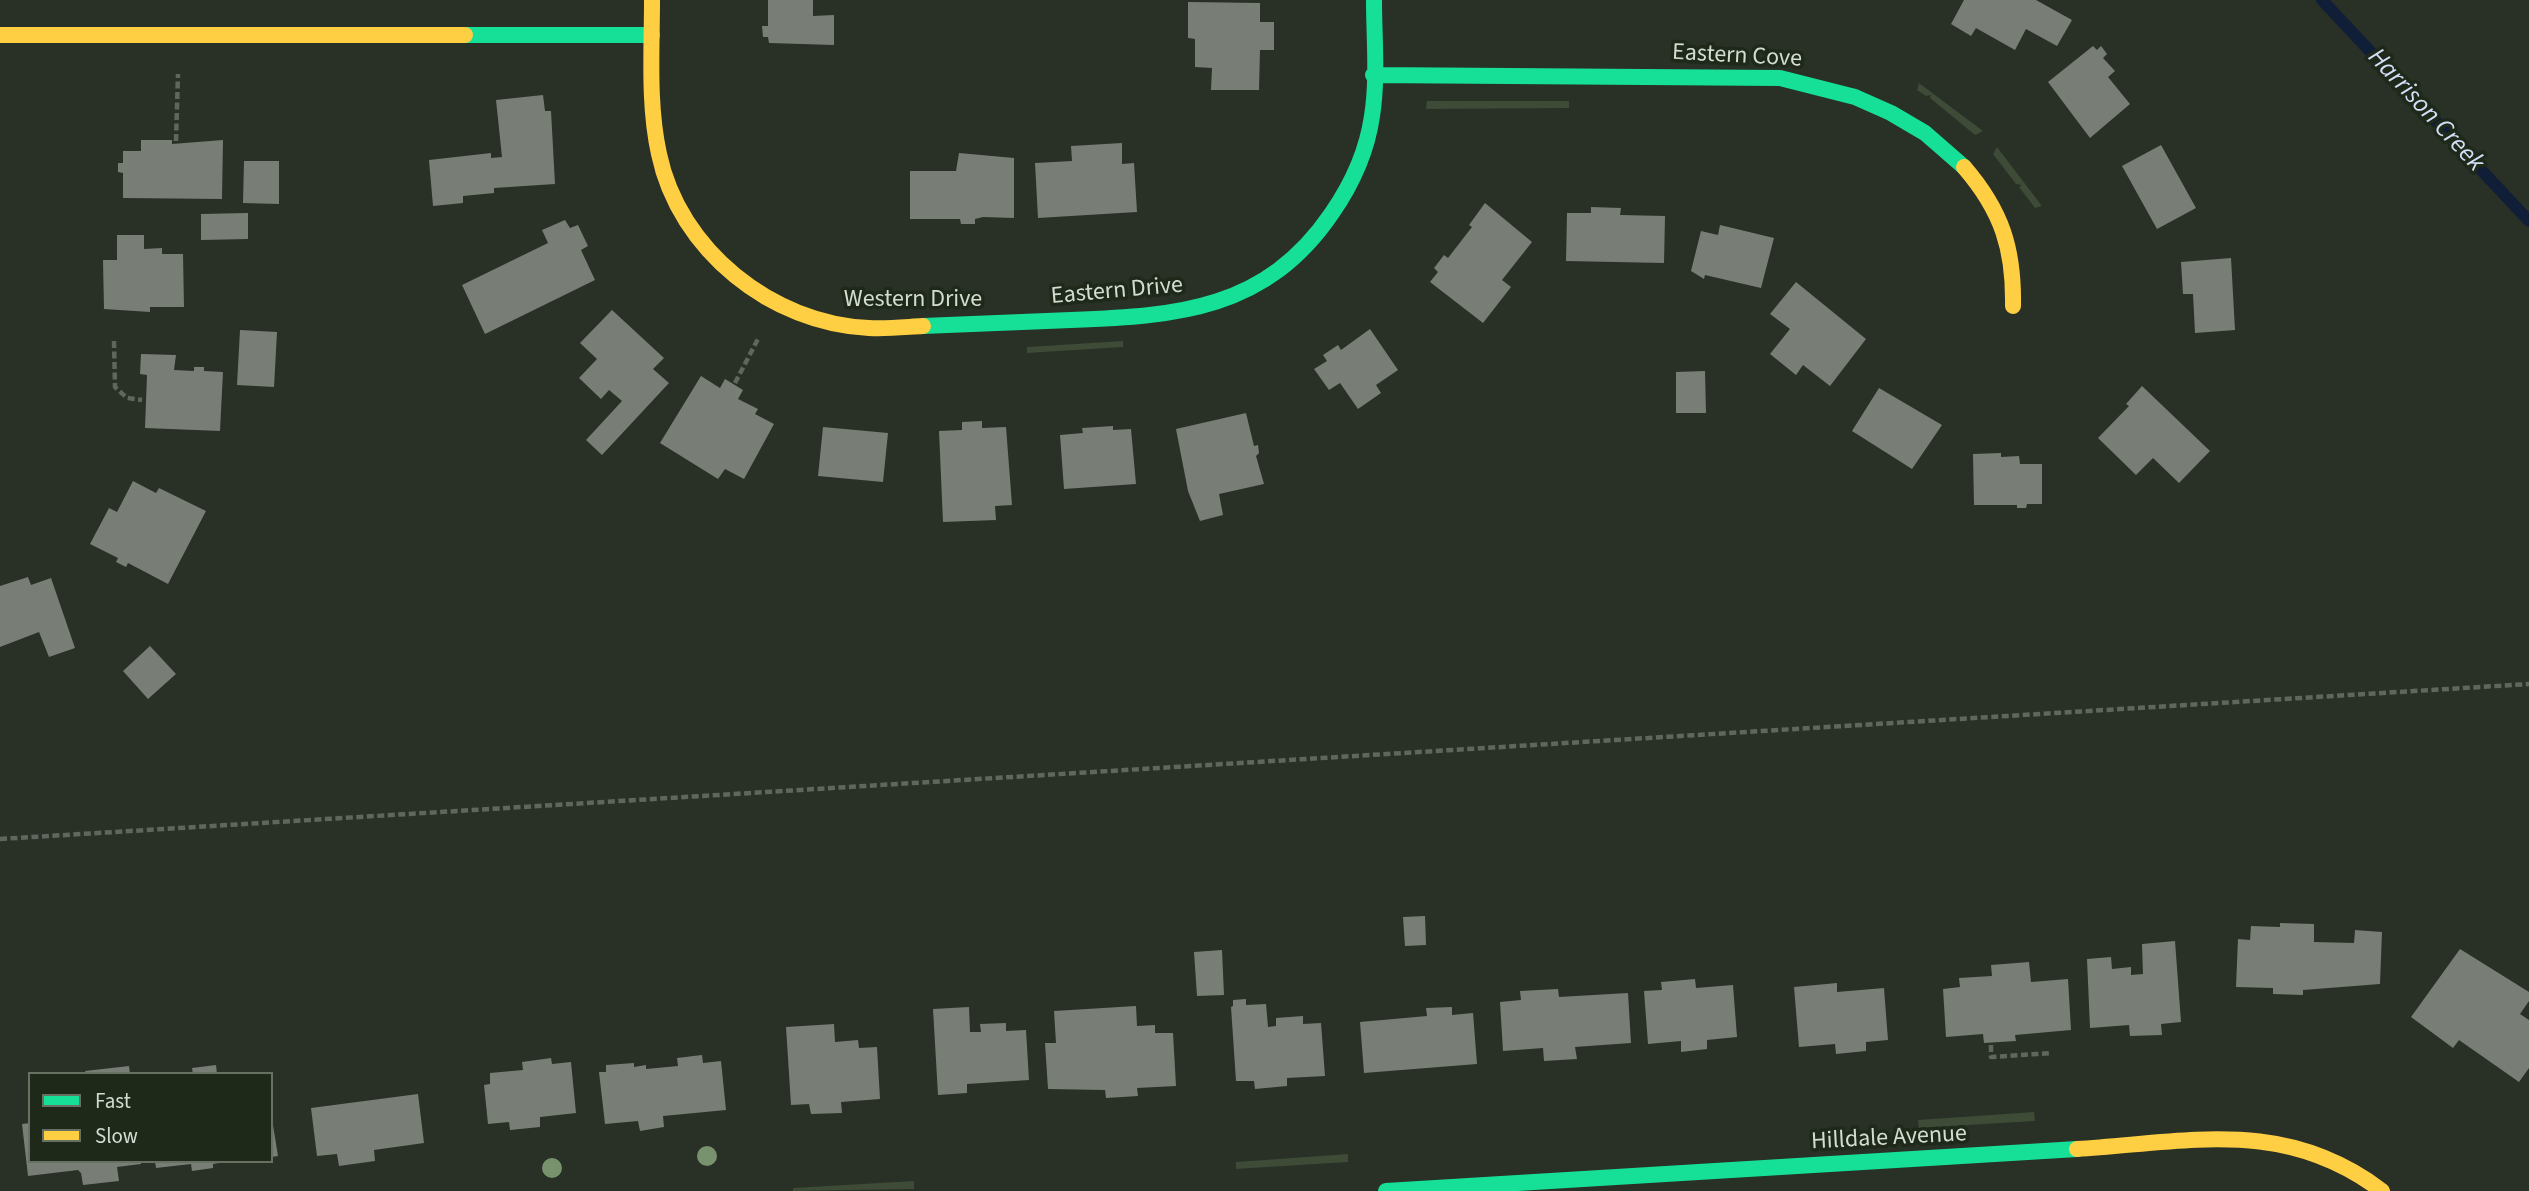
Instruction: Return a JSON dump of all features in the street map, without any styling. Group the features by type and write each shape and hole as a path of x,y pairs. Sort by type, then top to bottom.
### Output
{"street":[{"name":"Western Drive","path":"652,0 656,134 664,175 690,229 741,282 775,303 827,323 868,328 1027,322"},
{"name":"Eastern Drive","path":"1027,322 1180,313 1231,299 1275,273 1329,219 1350,183 1372,117 1374,0"},
{"path":"0,35 652,35"},
{"name":"Eastern Cove","path":"1373,75 1780,78 1826,85 1869,100 1913,123 1945,146 1989,199 2006,236 2012,261 2012,306"},
{"name":"Hilldale Avenue","path":"1386,1191 2248,1138 2311,1149 2343,1163 2382,1191"}],"path":[{"path":"176,141 178,73"},
{"path":"735,383 759,336"},
{"path":"114,341 115,387 127,398 142,400"},
{"path":"0,839 2529,684"},
{"path":"1991,1045 1991,1057 2052,1053"}],"green space":[{"path":"1919,83 1983,131 1975,135 1930,98 1931,95 1926,96 1917,90"},
{"path":"1427,101 1569,101 1569,108 1426,109"},
{"path":"1997,147 2042,206 2035,208 2019,187 2022,185 2016,184 1993,154"},
{"path":"1123,341 1123,347 1027,353 1027,347"},
{"path":"2034,1112 2035,1121 1919,1128 1918,1120"},
{"path":"1348,1154 1348,1162 1236,1169 1236,1162"},
{"path":"914,1181 914,1189 793,1191 793,1188"}],"building":[{"path":"768,0 813,0 813,16 834,15 834,45 769,43 768,37 763,37 762,26 768,26"},
{"path":"1964,0 2036,0 2072,20 2057,46 2026,29 2015,50 1976,28 1971,36 1951,24"},
{"path":"1188,2 1260,3 1260,22 1274,22 1274,50 1260,50 1259,90 1211,90 1212,68 1195,67 1195,39 1188,38"},
{"path":"2093,46 2097,50 2101,46 2107,54 2103,58 2115,71 2108,77 2130,104 2090,138 2048,82"},
{"path":"543,95 545,111 551,111 555,184 494,188 494,193 463,196 463,203 433,206 429,160 491,153 491,158 502,157 496,100"},
{"path":"141,140 172,140 172,144 223,140 222,199 123,198 123,173 118,172 118,163 123,163 123,151 141,151"},
{"path":"1122,143 1122,164 1134,163 1137,212 1038,218 1035,163 1072,161 1071,146"},
{"path":"2161,145 2196,208 2157,229 2122,166"},
{"path":"959,153 1014,158 1014,218 983,217 975,219 975,224 961,224 960,219 910,219 910,171 956,171"},
{"path":"244,161 279,161 279,204 243,203"},
{"path":"1485,203 1532,242 1502,280 1511,287 1483,323 1430,282 1438,272 1434,268 1444,255 1448,258 1472,227 1469,225"},
{"path":"1591,207 1621,208 1620,215 1665,216 1664,263 1566,261 1567,213 1591,213"},
{"path":"248,213 248,239 201,240 201,214"},
{"path":"565,220 570,228 578,225 588,246 581,250 595,280 485,334 462,285 548,243 542,230"},
{"path":"1720,225 1774,238 1761,288 1705,275 1704,279 1691,271 1701,231 1718,235"},
{"path":"117,235 144,235 144,249 162,248 162,254 183,254 184,307 150,307 150,312 104,309 103,260 117,260"},
{"path":"2231,258 2235,330 2195,333 2193,294 2183,294 2181,262"},
{"path":"1796,282 1866,339 1830,386 1803,365 1796,375 1770,354 1790,329 1770,314"},
{"path":"612,310 664,358 653,369 669,383 602,455 586,440 622,401 609,390 601,399 579,378 597,359 580,343"},
{"path":"1370,329 1398,370 1376,385 1381,393 1358,409 1340,383 1329,390 1314,369 1327,361 1323,355 1338,345 1341,350"},
{"path":"240,330 277,332 274,387 237,385"},
{"path":"141,354 176,355 174,370 194,371 194,367 204,367 204,371 223,372 220,431 145,428 147,375 140,374"},
{"path":"1705,371 1706,413 1676,413 1676,372"},
{"path":"701,376 720,388 725,379 743,390 738,399 758,409 755,414 774,424 744,479 725,469 718,479 660,443"},
{"path":"2142,386 2210,451 2179,483 2153,458 2136,475 2098,438 2129,406 2126,404"},
{"path":"1879,388 1942,425 1912,469 1852,431"},
{"path":"1246,413 1254,446 1258,445 1259,453 1256,456 1264,484 1219,494 1223,515 1200,521 1188,491 1176,429"},
{"path":"982,421 982,428 1006,427 1012,505 995,506 996,520 943,522 939,431 962,430 962,422"},
{"path":"1113,426 1113,430 1131,429 1136,484 1064,489 1060,435 1083,433 1082,428"},
{"path":"823,427 888,433 883,482 818,476"},
{"path":"2001,453 2001,457 2019,456 2020,464 2042,464 2042,504 2027,504 2026,508 2017,508 2017,505 1974,505 1973,454"},
{"path":"133,481 156,493 159,488 206,511 168,584 128,563 126,567 116,562 118,558 90,544 109,508 117,512"},
{"path":"28,577 31,585 51,578 75,648 49,657 39,632 0,647 0,586"},
{"path":"150,646 176,674 148,699 123,671"},
{"path":"1425,916 1426,945 1405,946 1403,917"},
{"path":"2280,923 2314,924 2314,942 2354,943 2355,930 2382,932 2380,984 2303,990 2303,995 2273,994 2273,988 2236,987 2238,939 2250,940 2251,926 2280,927"},
{"path":"2175,941 2181,1022 2161,1024 2162,1035 2130,1036 2129,1025 2090,1028 2087,959 2111,957 2112,969 2131,967 2131,975 2143,974 2142,944"},
{"path":"2460,949 2529,992 2529,1001 2520,1014 2529,1020 2529,1068 2519,1082 2459,1040 2453,1048 2411,1017"},
{"path":"1222,950 1224,995 1197,996 1194,952"},
{"path":"2029,962 2031,982 2068,979 2071,1030 2015,1035 2016,1041 1984,1043 1983,1034 1946,1037 1943,989 1960,987 1959,978 1992,976 1991,965"},
{"path":"1695,979 1696,988 1733,985 1737,1037 1707,1040 1707,1049 1681,1052 1681,1041 1648,1044 1644,991 1662,990 1661,982"},
{"path":"1837,983 1837,992 1884,988 1888,1040 1866,1042 1866,1051 1836,1054 1835,1044 1799,1047 1794,987"},
{"path":"1558,989 1559,997 1628,993 1631,1043 1575,1047 1577,1059 1544,1061 1543,1048 1503,1051 1500,1002 1521,1000 1520,991"},
{"path":"1246,999 1246,1005 1266,1004 1268,1027 1276,1026 1276,1018 1303,1016 1303,1024 1321,1023 1325,1076 1287,1078 1287,1086 1255,1089 1254,1081 1236,1081 1231,1007 1233,1000"},
{"path":"1136,1006 1137,1026 1155,1025 1155,1033 1173,1033 1176,1086 1137,1088 1138,1096 1106,1098 1105,1090 1048,1089 1045,1043 1056,1043 1054,1011"},
{"path":"969,1007 970,1032 981,1032 980,1024 1006,1023 1006,1031 1026,1030 1029,1080 967,1084 967,1093 938,1095 933,1009"},
{"path":"1452,1007 1452,1015 1473,1013 1477,1064 1364,1073 1360,1022 1427,1016 1426,1008"},
{"path":"834,1024 835,1042 858,1040 859,1048 877,1047 880,1099 841,1102 842,1113 811,1114 809,1104 791,1105 786,1027"},
{"path":"702,1055 703,1063 721,1061 726,1110 663,1116 664,1127 640,1131 638,1121 605,1124 599,1072 606,1072 606,1065 634,1063 634,1067 646,1065 646,1069 678,1066 677,1058"},
{"path":"551,1058 552,1064 571,1062 576,1113 540,1117 540,1127 510,1130 509,1122 488,1124 484,1085 490,1084 490,1073 523,1070 522,1062"},
{"path":"216,1065 217,1072 193,1072 192,1068"},
{"path":"129,1066 130,1072 85,1072"},
{"path":"418,1094 424,1143 374,1150 375,1161 339,1166 337,1154 317,1156 311,1108"},
{"path":"28,1123 28,1163 141,1164 117,1167 119,1181 83,1185 78,1170 28,1176 22,1124"},
{"path":"273,1125 278,1156 273,1157"},
{"path":"155,1163 219,1163 213,1164 213,1168 192,1171 191,1164 156,1168"}],"waterway":[{"name":"Harrison Creek","path":"2322,0 2529,221"}],"traffic: fast":[{"path":"923,326 1110,318 1183,310 1217,301 1249,288 1278,270 1306,245 1332,213 1346,191 1362,154 1370,129 1374,102 1374,0"},
{"path":"465,35 652,35"},
{"path":"1373,75 1780,78 1855,97 1891,113 1925,133 1964,167"},
{"path":"1386,1191 2077,1149"}],"traffic: slow":[{"path":"652,0 652,97 659,154 670,189 687,221 709,250 735,276 798,313 833,323 869,328 923,326"},
{"path":"0,35 465,35"},
{"path":"1964,167 1988,199 2003,232 2011,266 2013,306"},
{"path":"2077,1149 2197,1140 2272,1143 2309,1152 2346,1168 2382,1191"}]}
